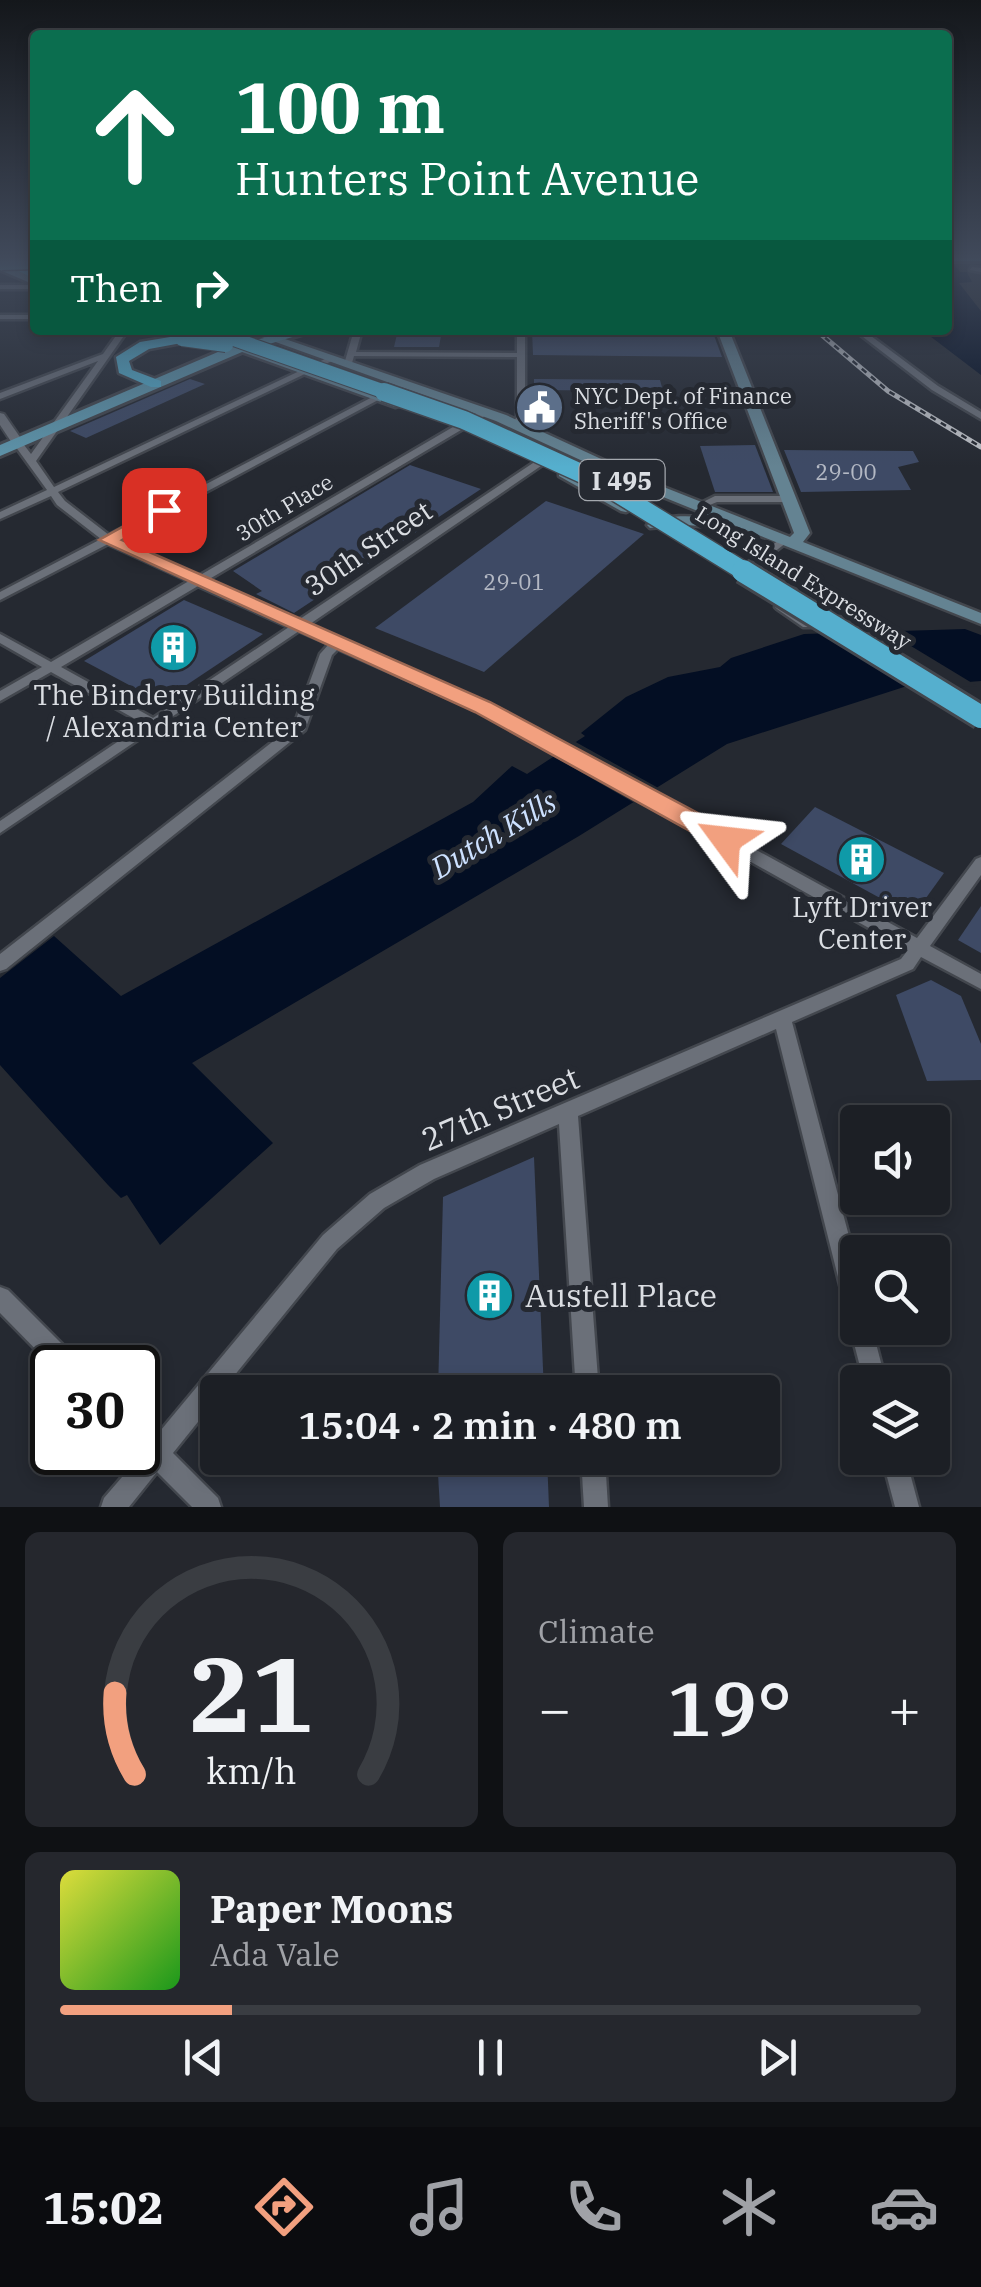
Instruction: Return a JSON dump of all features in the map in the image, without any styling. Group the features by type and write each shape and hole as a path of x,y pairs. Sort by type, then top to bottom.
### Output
{"highway":[{"path":"156,384 126,373 121,360 145,346 181,335"},
{"path":"188,335 291,368 363,385"},
{"name":"Long Island Expressway","path":"222,335 490,430 596,480 981,718"},
{"name":"Long Island Expressway","path":"245,335 451,405 586,462 702,526 981,698"}],"main road":[{"path":"188,335 460,426 666,525 708,520 783,541 802,535 726,335"},
{"path":"260,335 330,360 349,360 516,424 659,490 981,618"},
{"path":"0,451 237,349 283,335"},
{"path":"293,347 300,335"},
{"path":"659,490 682,507 666,525"},
{"path":"666,525 700,506"}],"street":[{"path":"31,461 120,335"},
{"path":"356,335 349,360 521,355"},
{"path":"516,424 521,417 521,335"},
{"path":"865,335 922,379 981,416"},
{"path":"0,396 106,355"},
{"path":"0,516 330,360"},
{"path":"0,597 404,384"},
{"name":"30th Place","path":"0,697 485,412"},
{"path":"0,416 51,492 108,540 460,696 552,743 981,982"},
{"name":"30th Street","path":"0,828 566,446"},
{"path":"700,506 716,498 789,499"},
{"path":"666,525 807,624"},
{"path":"736,576 783,541"},
{"path":"0,638 153,724"},
{"path":"0,964 300,727 326,654 337,643"},
{"name":"27th Street","path":"160,1448 353,1219 414,1178 907,964 981,864"},
{"path":"782,1018 840,1243"},
{"path":"568,1112 587,1375"},
{"path":"0,1298 47,1345"},
{"path":"160,1457 209,1507"},
{"name":"27th Street","path":"113,1507 138,1475"},
{"path":"593,1475 596,1507"},
{"path":"899,1475 907,1507"}],"water":[{"path":"952,326 981,326 981,375 929,335 952,335"},
{"name":"Dutch Kills","path":"965,629 981,635 981,681 904,687 727,744 579,836 192,1063 273,1143 160,1245 127,1195 121,1198 108,1185 0,1065 0,978 54,936 121,996 473,802 512,766 527,774 585,736 581,733 626,697 668,677 720,667 731,658 804,634"}],"pier":[{"path":"878,626 977,686 918,690 822,628"},
{"path":"572,740 662,790 638,805 551,755"}],"building":[{"path":"397,335 441,336 439,347 394,347"},
{"path":"532,335 714,335 722,357 533,355"},
{"path":"190,379 205,384 86,438 70,431"},
{"path":"534,379 660,380 663,391 534,390"},
{"path":"755,445 773,492 715,492 700,446"},
{"path":"784,450 913,451 919,462 898,467 911,490 801,492"},
{"path":"410,465 481,489 294,613 256,594 262,591 233,571"},
{"path":"546,501 644,534 484,672 375,628"},
{"name":"The Bindery Building / Alexandria Center","path":"184,600 263,634 161,702 84,661"},
{"name":"Lyft Driver Center","path":"815,807 944,873 913,916 781,844"},
{"path":"981,906 981,953 958,940"},
{"path":"931,980 961,996 981,1044 981,1080 927,1081 896,995"},
{"name":"Austell Place","path":"534,1157 543,1375 438,1375 443,1197"},
{"path":"438,1475 548,1475 549,1507 440,1507"}],"railway":[{"path":"822,335 888,391 981,447"}],"place":[{"name":"NYC Dept. of Finance Sheriff's Office","path":"539,408"},
{"name":"The Bindery Building / Alexandria Center","path":"174,647"},
{"name":"Lyft Driver Center","path":"862,859"},
{"name":"Austell Place","path":"490,1295"}],"route":[{"path":"164,510 108,540 162,568 460,696 726,840"}]}
